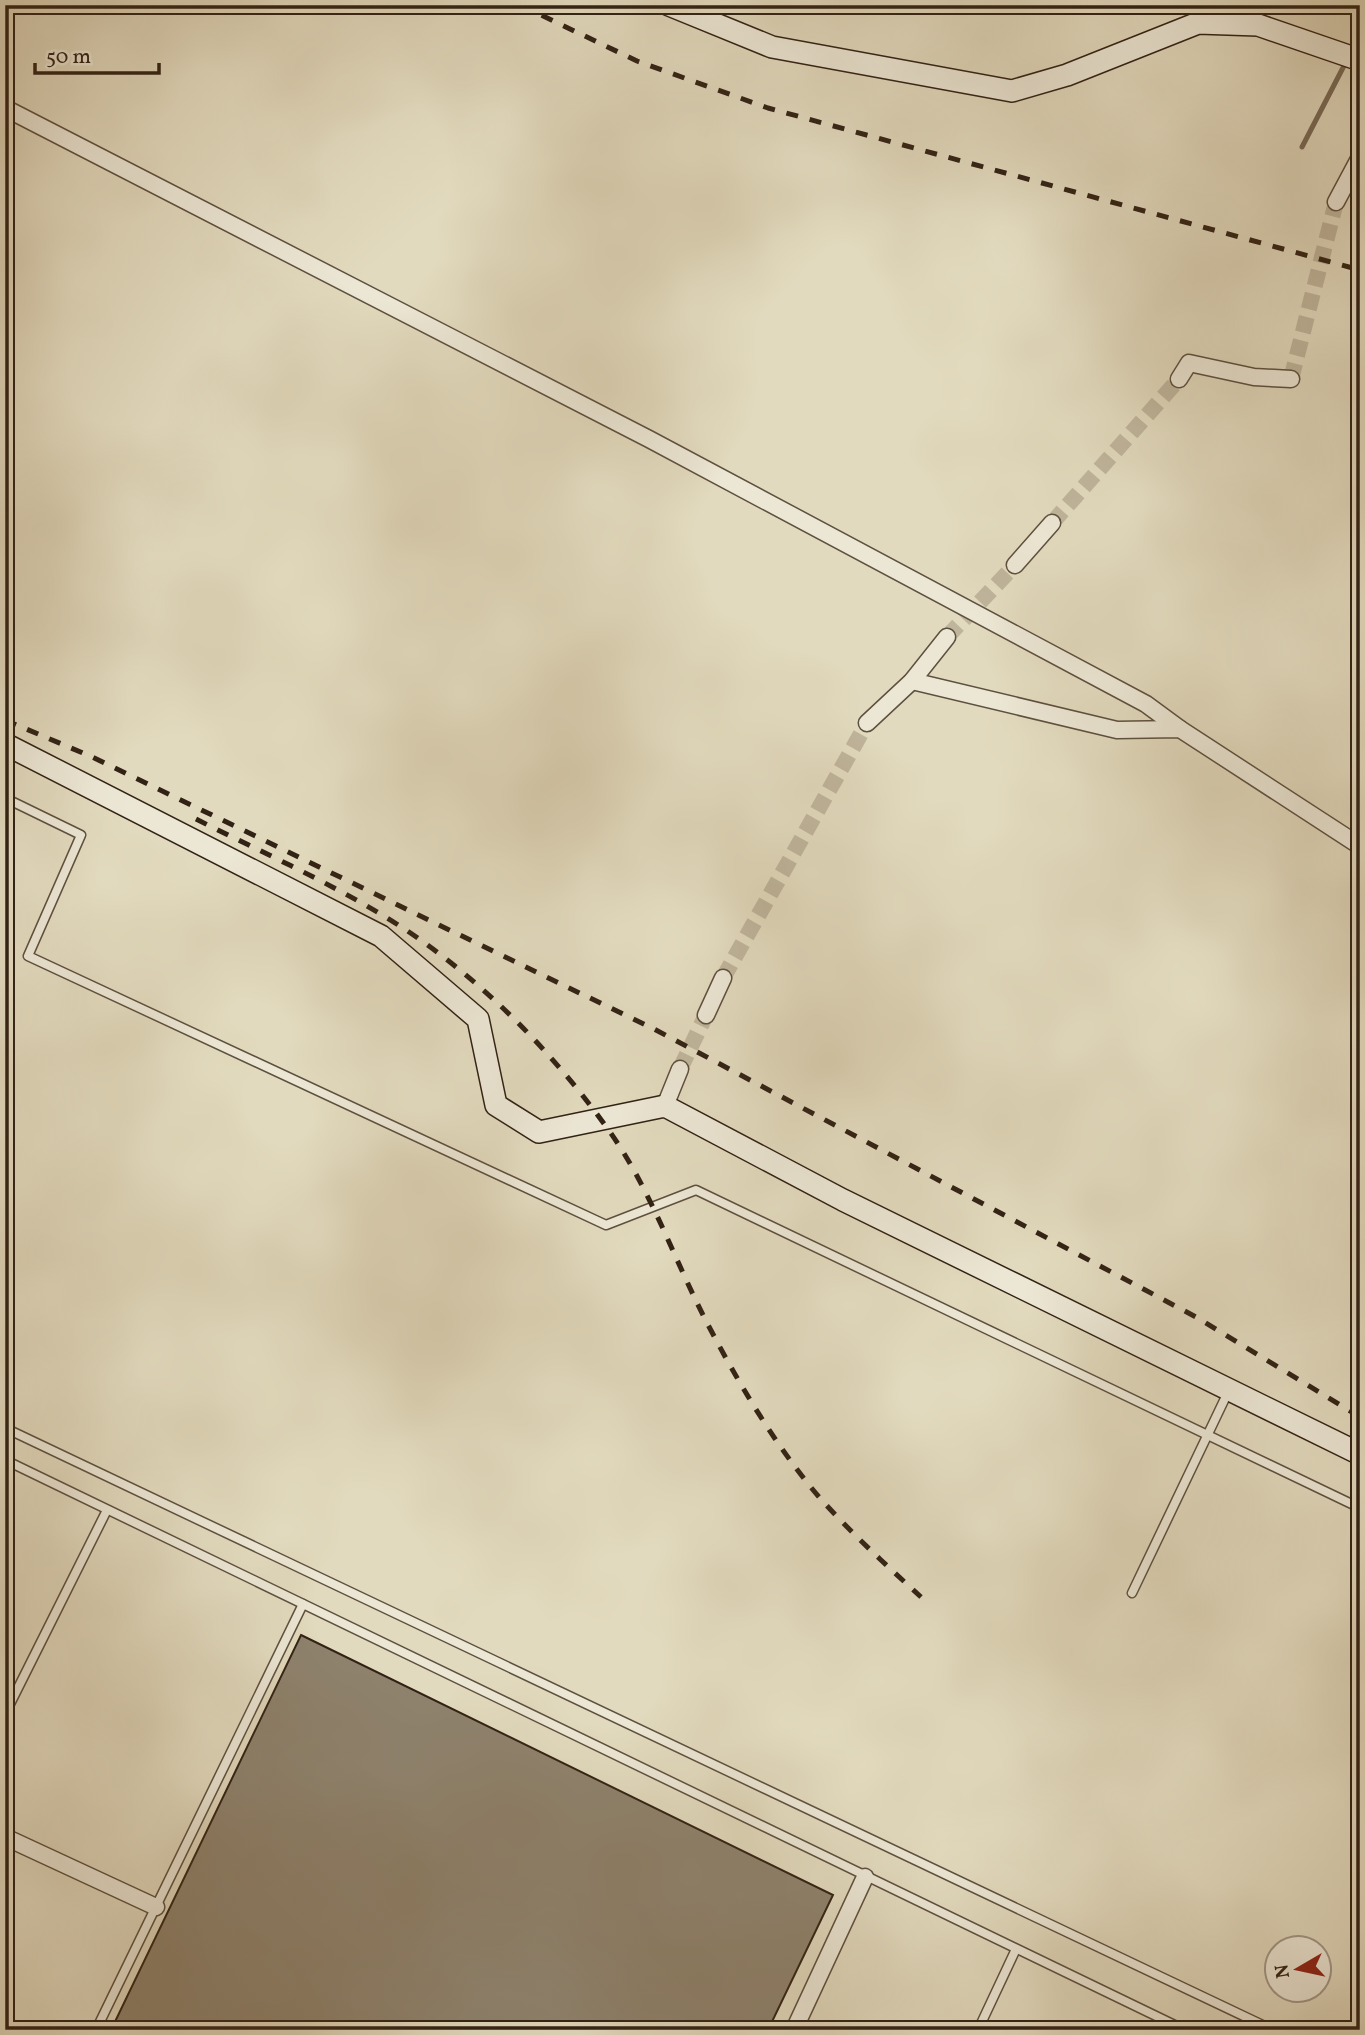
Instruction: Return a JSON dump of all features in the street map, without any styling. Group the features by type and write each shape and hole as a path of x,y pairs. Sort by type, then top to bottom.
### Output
{"street":[{"path":"669,5 772,47 1012,91 1066,75 1198,23 1258,25 1360,60"},
{"path":"5,107 661,446 1146,704 1360,846"},
{"path":"1336,202 1360,158"},
{"path":"1179,379 1189,363 1254,377 1291,379"},
{"path":"1015,565 1052,523"},
{"path":"867,723 912,681 947,637"},
{"path":"912,681 1117,730 1180,729"},
{"path":"5,744 381,936 478,1019 496,1105 539,1132 591,1124 665,1106 843,1200 1360,1454"},
{"path":"706,1015 723,978"},
{"path":"665,1106 680,1069"},
{"path":"5,1837 156,1907"},
{"path":"794,2030 865,1877"}],"lane":[{"path":"5,798 81,835 27,956 606,1225 696,1190 1360,1508"},
{"path":"1132,1593 1229,1390"},
{"path":"5,1429 51,1447 1273,2030"},
{"path":"5,1460 1185,2030"},
{"path":"5,1714 107,1510"},
{"path":"96,2030 303,1604"},
{"path":"978,2030 1016,1949"}],"building":[{"path":"301,1635 833,1895 768,2030 111,2030"}],"waterway":[{"path":"1351,51 1360,34"},
{"path":"1302,147 1347,60"}],"tunnel":[{"path":"1291,379 1336,202"},
{"path":"1052,523 1179,379"},
{"path":"947,637 1015,565"},
{"path":"723,978 867,723"},
{"path":"680,1069 706,1015"}],"railway":[{"path":"520,5 637,61 768,108 1360,270"},
{"path":"5,720 90,756 654,1029 1196,1317 1360,1417"},
{"path":"196,819 331,886 409,932 465,974 543,1049 589,1104 624,1154 716,1340 771,1433 819,1497 868,1548 921,1597"}]}
